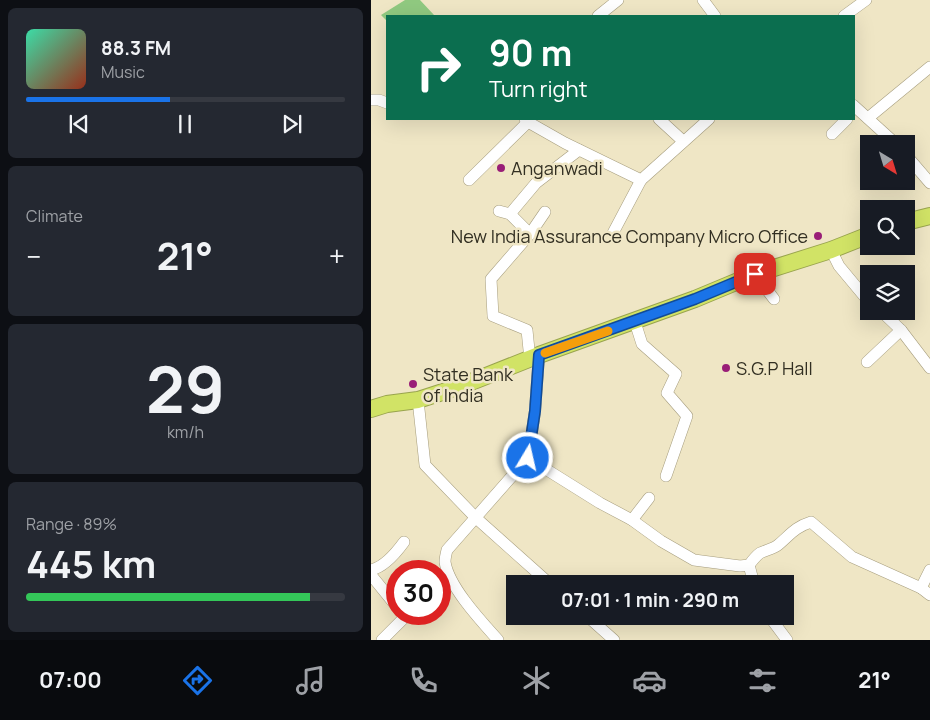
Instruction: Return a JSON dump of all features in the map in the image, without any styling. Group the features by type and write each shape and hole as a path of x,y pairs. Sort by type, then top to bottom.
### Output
{"highway":[{"path":"915,220 930,216"},
{"path":"371,409 387,404 418,400 635,322 755,274 831,250 860,239"}],"street":[{"path":"599,15 618,0"},
{"path":"703,0 714,15"},
{"path":"845,15 866,0"},
{"path":"868,118 930,67"},
{"path":"371,100 386,103"},
{"path":"855,108 886,135"},
{"path":"469,180 527,120 579,150 641,180"},
{"path":"660,120 683,141"},
{"path":"613,233 641,180 708,120"},
{"path":"832,134 846,120"},
{"path":"530,234 505,213 536,183 579,150"},
{"path":"915,166 930,183"},
{"path":"498,640 466,602 451,578 445,561 447,550 528,458 535,411 535,357 527,330 493,316 491,279 530,234 545,212"},
{"path":"831,250 839,266 860,291"},
{"path":"755,274 774,299"},
{"path":"890,320 901,330 930,367"},
{"path":"635,322 642,344 676,374 667,393 687,416 665,476"},
{"path":"867,362 901,330"},
{"path":"418,400 425,466 476,518 540,575"},
{"path":"528,458 600,503 632,520 661,542 694,560 740,566 749,565 759,554 771,550 779,544 787,534 811,522 852,557 926,591 930,570"},
{"path":"632,520 649,498"},
{"path":"371,570 376,569 390,558 404,542"},
{"path":"749,565 752,575"},
{"path":"371,574 386,594"},
{"path":"382,640 397,625"},
{"path":"597,625 614,640"},
{"path":"776,625 787,640"}],"shaded area":[{"path":"405,0 420,0 434,15 386,15 386,20 381,15"}],"slow traffic":[{"path":"545,353 608,331"}],"place":[{"name":"Anganwadi","path":"501,168"},
{"name":"New India Assurance Company Micro Office","path":"818,236"},
{"name":"S.G.P Hall","path":"726,368"},
{"name":"State Bank of India","path":"413,384"}],"route":[{"path":"528,458 535,411 539,355 635,322 755,274"}]}
